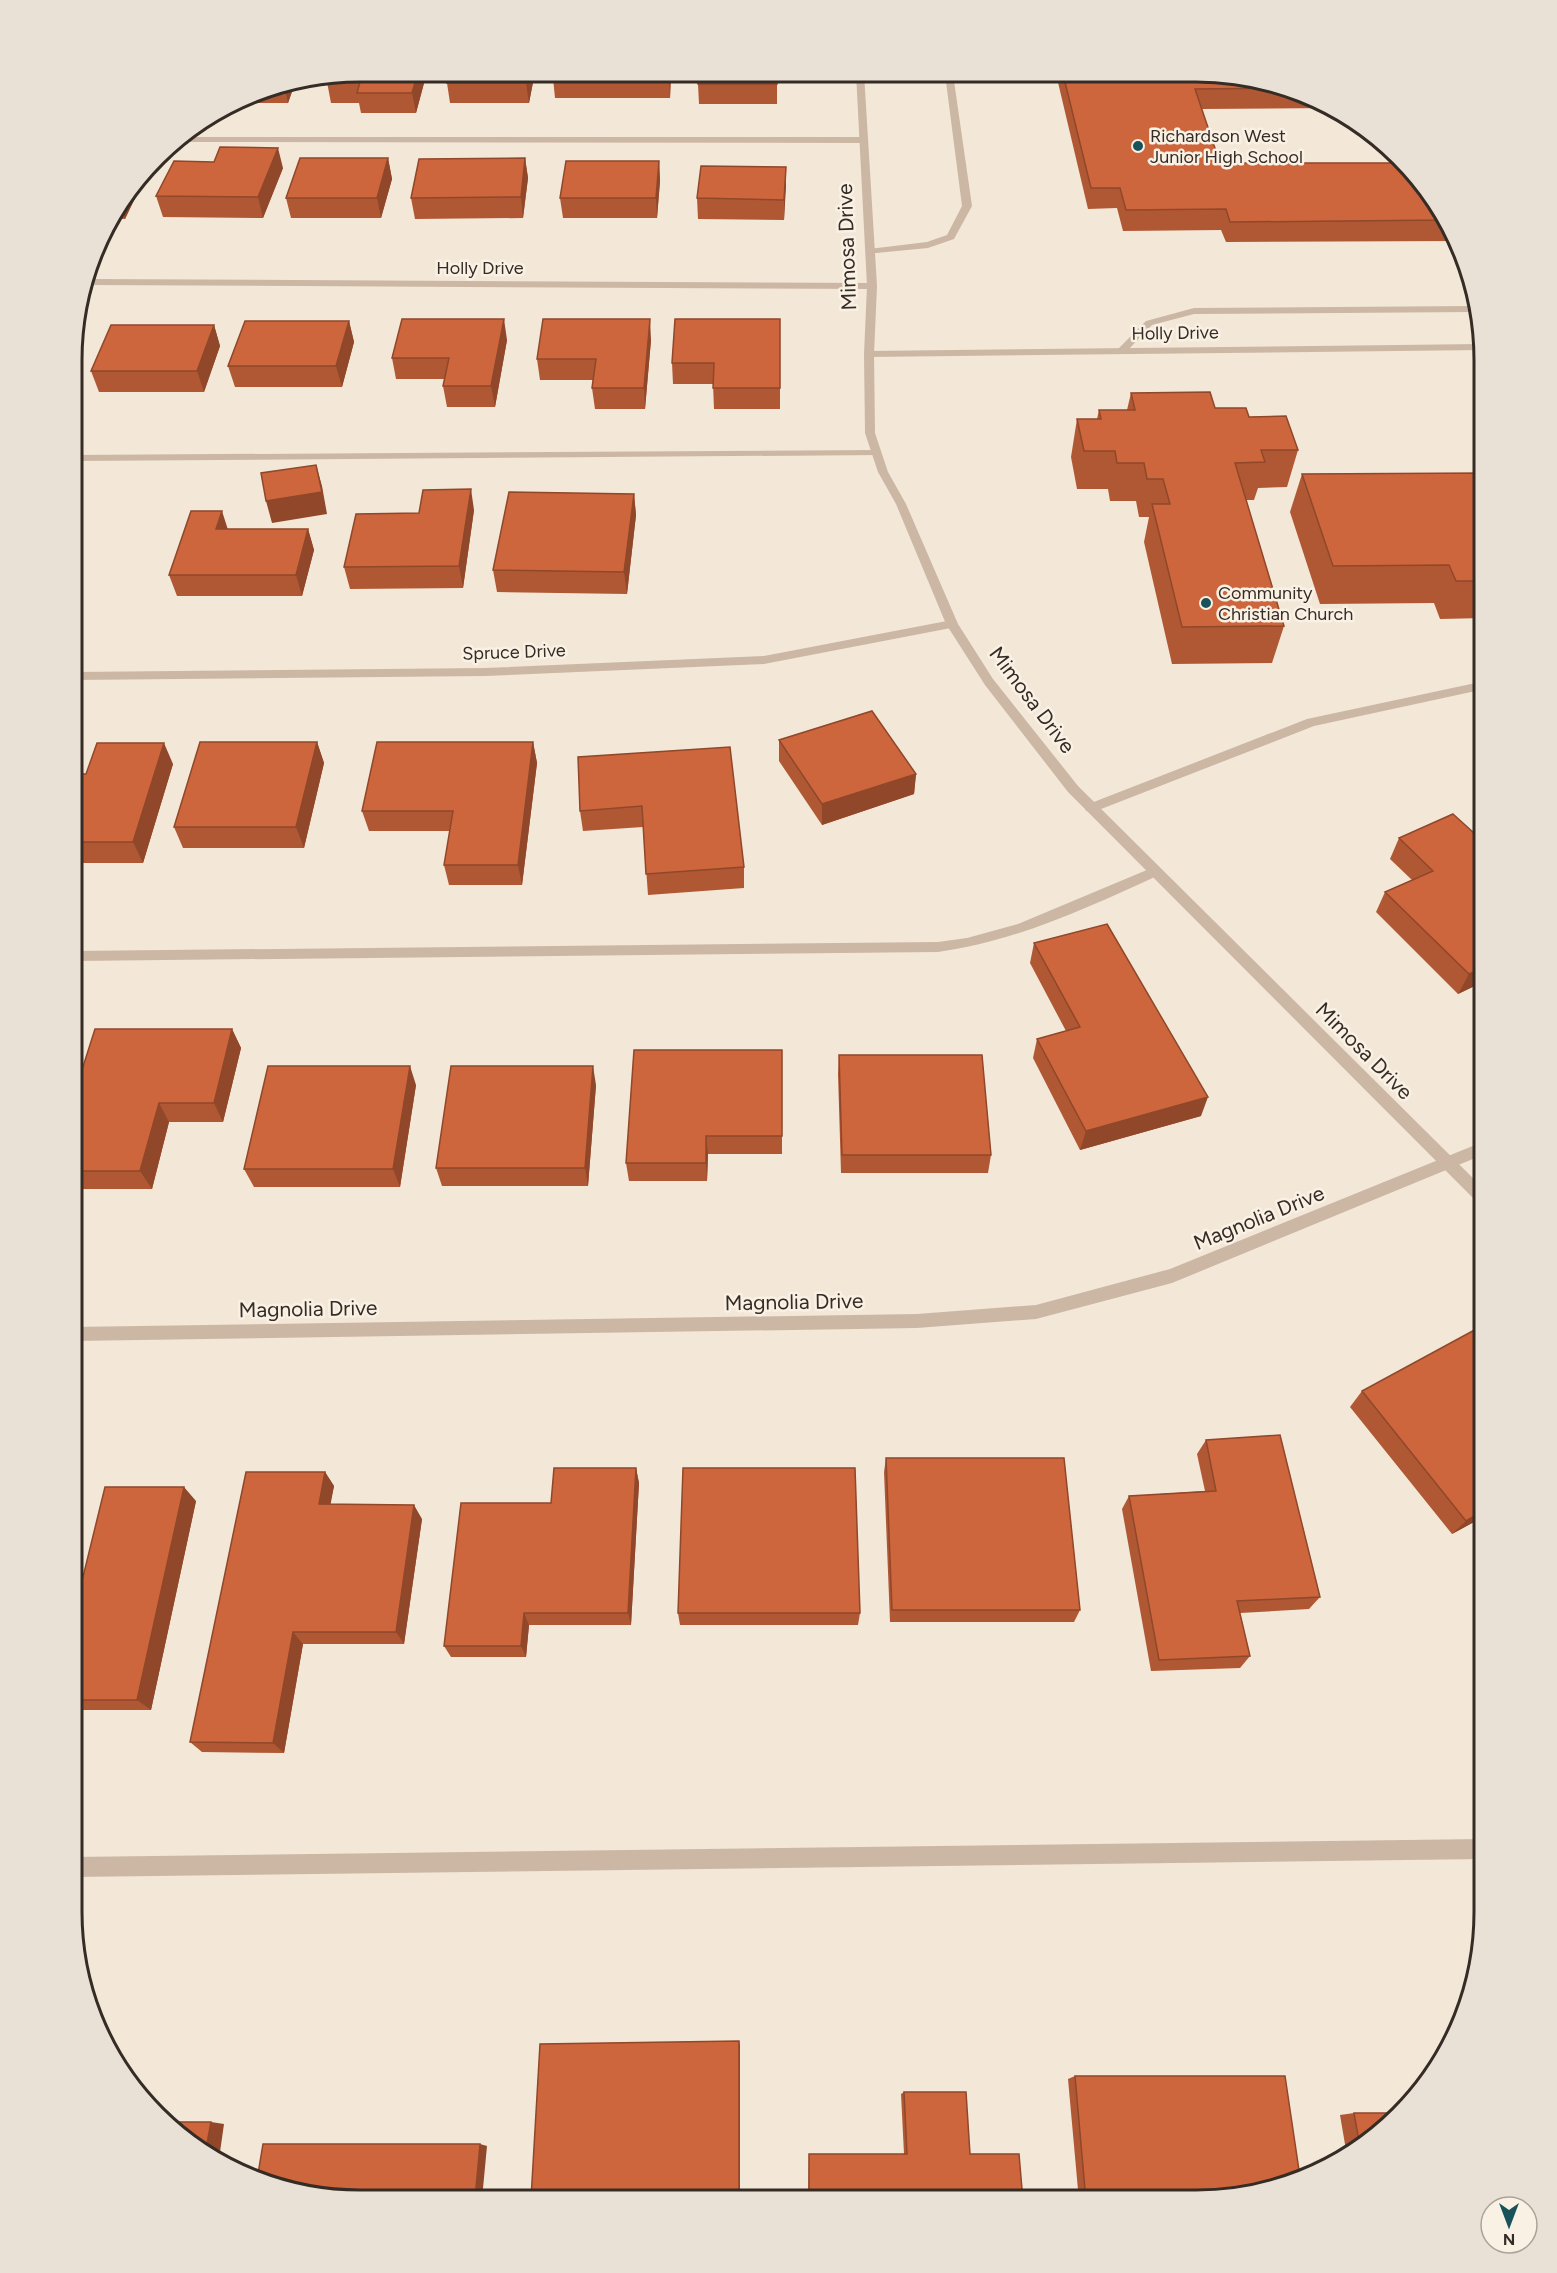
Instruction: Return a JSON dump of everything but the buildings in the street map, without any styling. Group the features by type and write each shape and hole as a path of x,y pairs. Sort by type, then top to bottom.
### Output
{"street":[{"name":"Mimosa Drive","path":"860,82 872,286 869,354 870,433 952,624 989,682 1091,808 1474,1189"},
{"path":"869,252 928,245 951,237 967,206 951,82"},
{"path":"191,140 863,140"},
{"name":"Holly Drive","path":"94,282 872,286"},
{"path":"1122,350 1149,323 1194,311 1469,309"},
{"name":"Holly Drive","path":"869,354 1474,346"},
{"path":"82,458 877,453"},
{"name":"Spruce Drive","path":"82,676 485,672 764,660 952,624"},
{"path":"1091,808 1311,722 1474,687"},
{"path":"82,956 938,947 971,944 1029,927 1154,872"},
{"name":"Magnolia Drive","path":"82,1334 918,1321 1036,1312 1172,1276 1474,1152"},
{"path":"82,1867 1474,1849"}],"place":[{"name":"Richardson West Junior High School","path":"1138,146"},
{"name":"Community Christian Church","path":"1206,603"}]}
